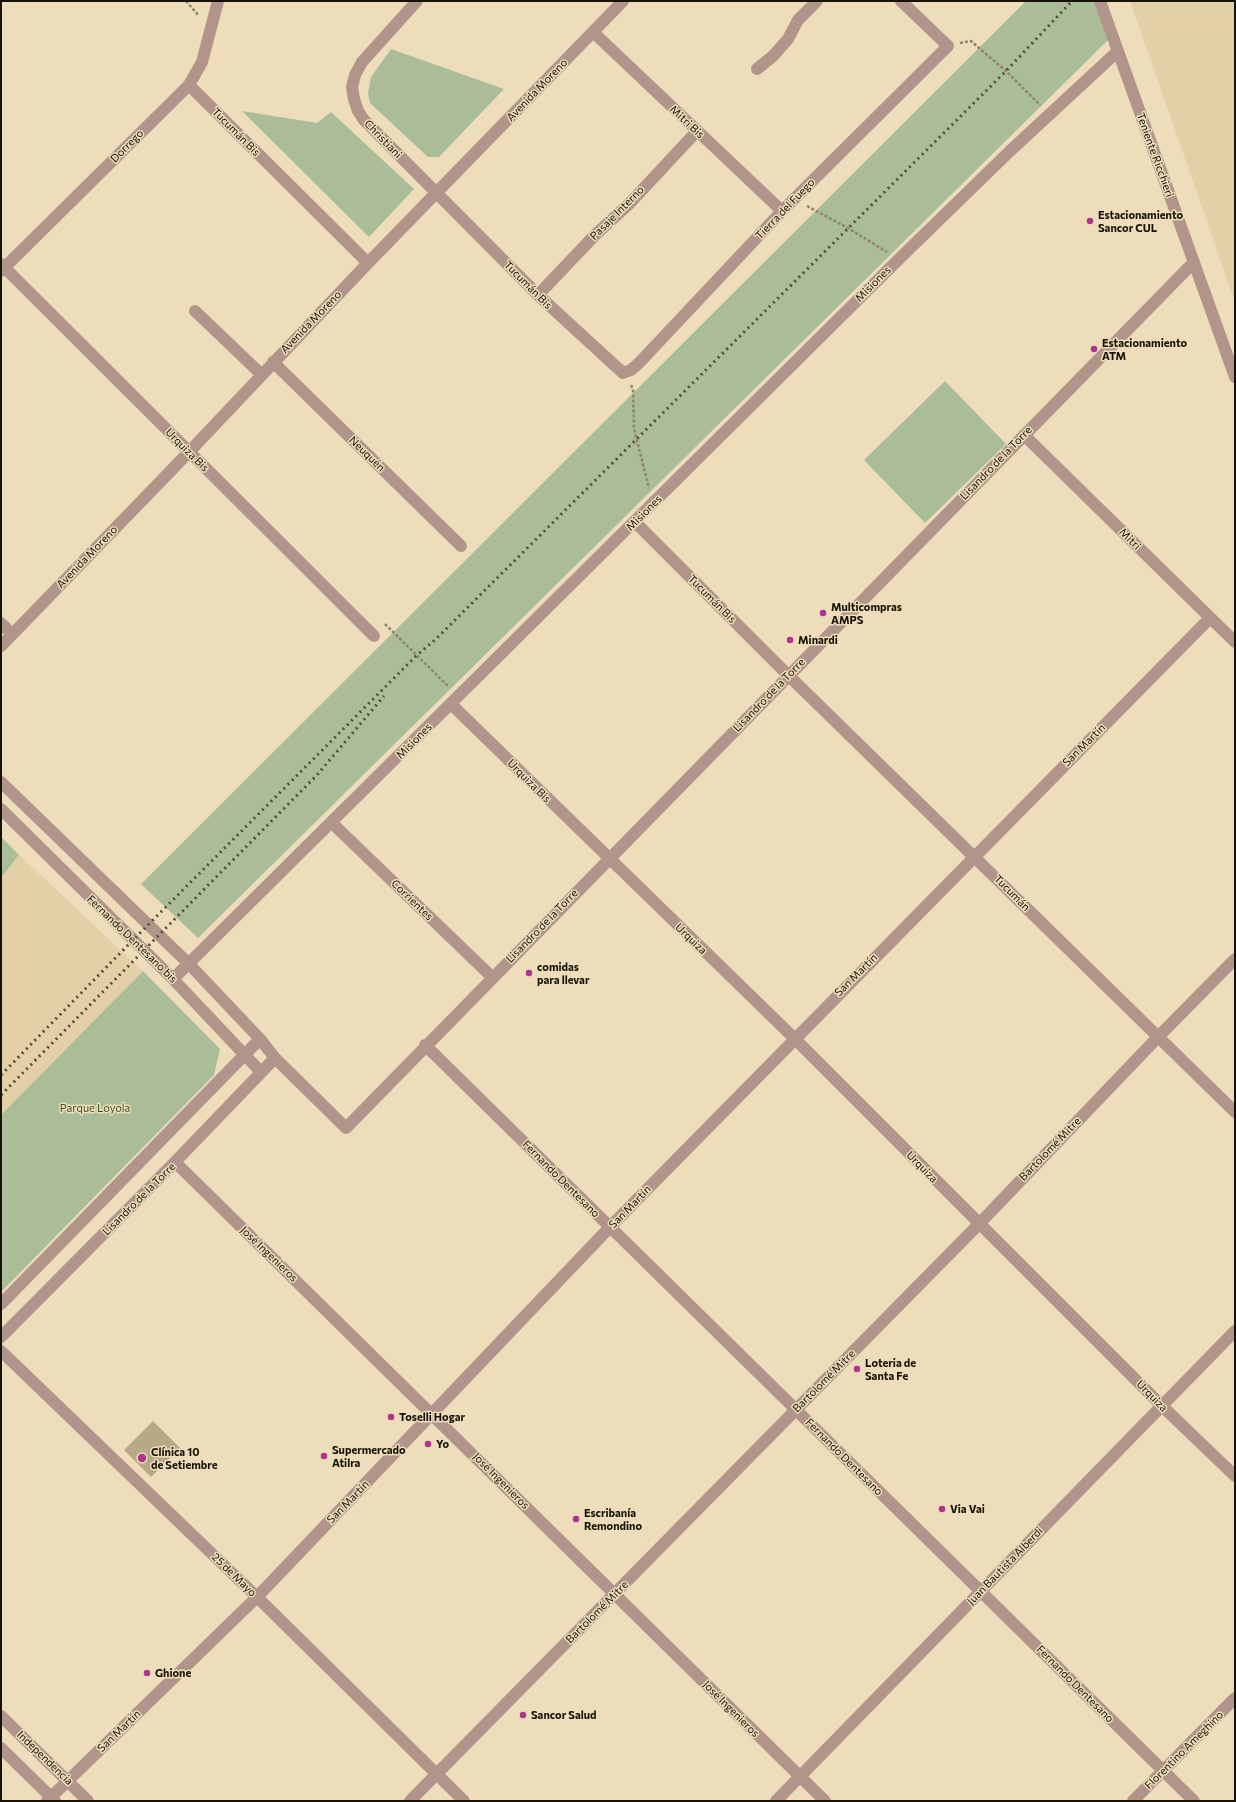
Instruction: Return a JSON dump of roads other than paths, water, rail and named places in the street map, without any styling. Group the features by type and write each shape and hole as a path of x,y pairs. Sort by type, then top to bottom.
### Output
{"street":[{"name":"Dorrego","path":"2,268 189,85 202,62 218,1"},
{"name":"Christiani","path":"417,1 362,62 355,75 352,87 354,98 364,120 436,193"},
{"name":"Avenida Moreno","path":"1,646 189,452 368,263 623,1"},
{"path":"757,68 773,56 788,39 798,20 817,1"},
{"name":"Tierra del Fuego","path":"623,373 631,370 639,363 782,211 948,46 901,1"},
{"name":"Teniente Ricchieri","path":"1100,1 1235,377"},
{"name":"Mitri Bis","path":"593,32 782,211"},
{"name":"Misiones","path":"174,979 899,259 1118,51"},
{"name":"Tucumán Bis","path":"189,85 368,263"},
{"name":"Pasaje Interno","path":"538,295 595,235 630,202 696,130"},
{"name":"Tucumán Bis","path":"436,193 538,295 623,373"},
{"name":"Lisandro de la Torre","path":"1,1337 175,1162 275,1058 346,1128 425,1045 1194,262"},
{"name":"Urquiza Bis","path":"2,268 374,636"},
{"path":"195,311 262,375"},
{"name":"Neuquén","path":"273,362 462,546"},
{"name":"Mitri","path":"1024,435 1235,642"},
{"name":"Tucumán Bis","path":"635,522 788,675"},
{"name":"San Martín","path":"51,1800 68,1781 257,1597 610,1227 794,1038 1210,618"},
{"path":"1,623 12,634"},
{"name":"Tucumán","path":"788,675 1235,1112"},
{"name":"Urquiza Bis","path":"454,700 608,859"},
{"name":"Fernando Dentesano bis","path":"1,782 189,964 260,1039"},
{"name":"Fernando Dentesano bis","path":"1,809 174,979 261,1072"},
{"name":"Corrientes","path":"332,823 492,977"},
{"name":"Urquiza","path":"608,859 794,1038 1161,1405 1235,1476"},
{"name":"Bartolomé Mitre","path":"410,1801 979,1224 1235,959"},
{"path":"1,1304 260,1039 275,1058"},
{"name":"Fernando Dentesano","path":"425,1045 1194,1801"},
{"name":"José Ingenieros","path":"175,1162 825,1801"},
{"name":"Juan Bautista Alberdi","path":"776,1801 1161,1405 1235,1331"},
{"name":"25 de Mayo","path":"1,1351 257,1597 464,1801"},
{"name":"Florentino Ameghino","path":"1133,1801 1235,1698"},
{"name":"Independencia","path":"1,1716 88,1801"},
{"path":"1,1748 51,1800"}],"railway":[{"path":"1,1075 133,940 417,655 436,639 1006,71 1072,1"},
{"path":"1,1095 317,775 384,696"}],"place":[{"name":"Estacionamiento Sancor CUL","path":"1090,221"},
{"name":"Estacionamiento ATM","path":"1094,349"},
{"name":"Multicompras AMPS","path":"823,613"},
{"name":"Minardi","path":"790,640"},
{"name":"comidas para llevar","path":"529,973"},
{"name":"Loteria de Santa Fe","path":"857,1369"},
{"name":"Toselli Hogar","path":"391,1417"},
{"name":"Yo","path":"428,1444"},
{"name":"Supermercado Atilra","path":"324,1456"},
{"name":"Clínica 10 de Setiembre","path":"142,1458"},
{"name":"Via Vai","path":"942,1509"},
{"name":"Escribanía Remondino","path":"576,1519"},
{"name":"Ghione","path":"147,1673"},
{"name":"Sancor Salud","path":"523,1715"}],"park label":[{"name":"Parque Loyola","path":"95,1108"}]}
